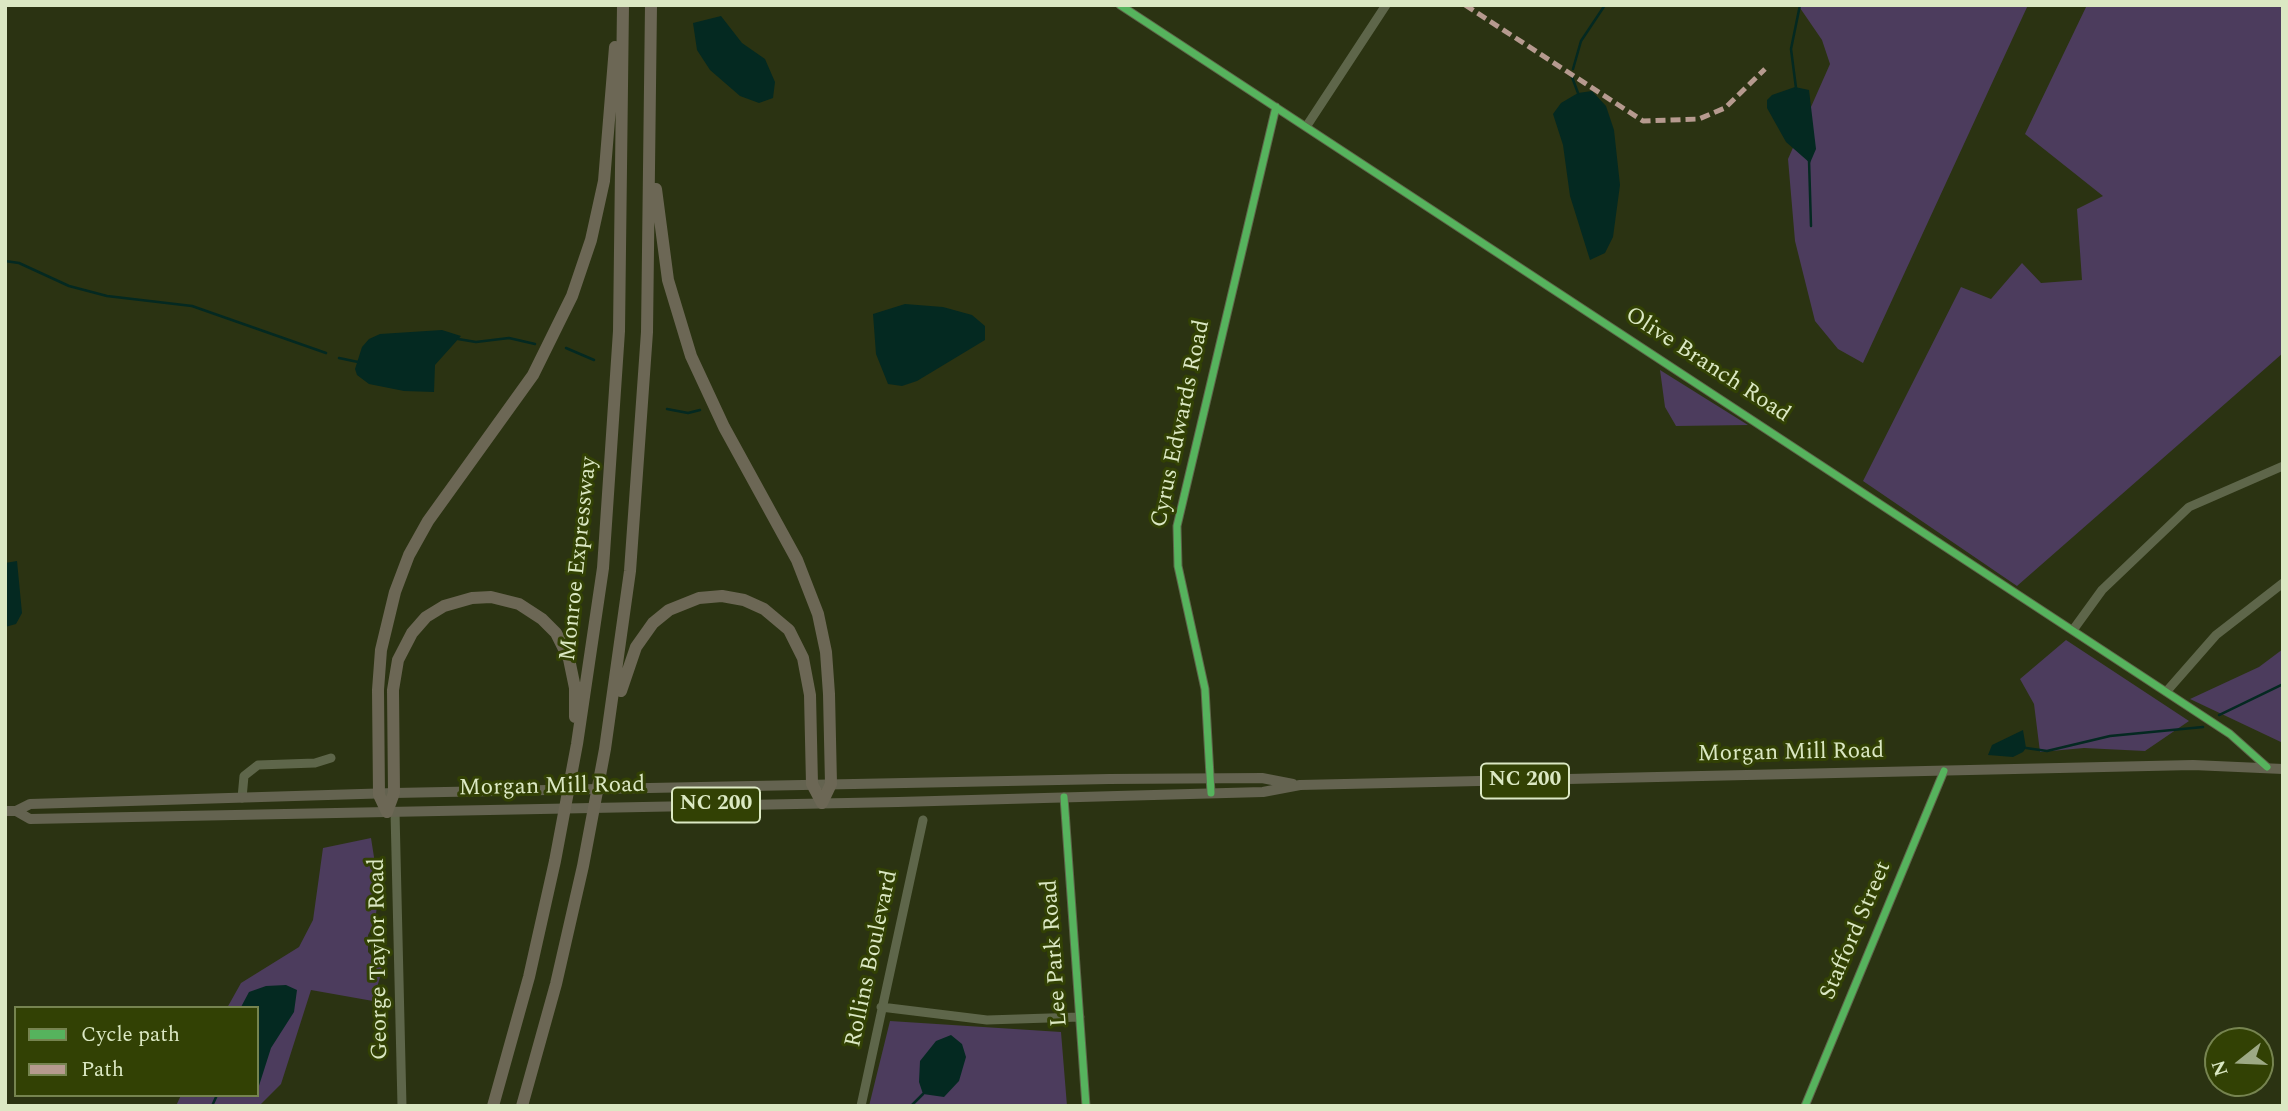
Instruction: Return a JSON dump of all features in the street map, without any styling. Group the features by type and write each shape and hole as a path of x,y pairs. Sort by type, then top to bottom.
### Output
{"highway":[{"name":"Monroe Expressway","path":"493,1106 543,919 572,773 597,615 613,450 620,284 621,5"},
{"path":"391,812 379,795 379,670 394,592 418,537 528,383 572,296 592,240 604,181 621,5"},
{"path":"522,1106 570,925 605,749 629,583 641,452 647,320 651,5"},
{"path":"650,104 663,250 684,337 715,411 797,560 818,614 828,673 831,784 822,803"},
{"path":"605,749 628,667 647,631 679,605 710,597 733,598 755,604 773,615 789,630 800,649 810,695 812,784 822,803"},
{"path":"391,812 394,793 393,690 402,650 426,617 444,606 472,598 501,599 519,604 542,619 561,641 569,659 575,688 572,773"}],"main road":[{"name":"Morgan Mill Road","path":"11,811 30,819 1064,797 1263,792 1300,785 2193,765 2283,769"},
{"name":"Morgan Mill Road","path":"11,811 30,804 613,788 1262,778 1300,785"}],"street":[{"name":"Olive Branch Road","path":"1120,5 2230,734 2267,767"},
{"path":"1306,127 1386,5"},
{"name":"Cyrus Edwards Road","path":"1211,793 1205,689 1178,566 1177,526 1276,107"},
{"path":"2073,630 2102,590 2189,507 2283,466"},
{"path":"2166,692 2216,635 2283,583"},
{"path":"242,798 244,776 258,765 315,763 331,758"},
{"name":"Stafford Street","path":"1805,1106 1944,771"},
{"name":"Lee Park Road","path":"1064,797 1086,1106"},
{"name":"George Taylor Road","path":"391,812 402,1106"},
{"name":"Rollins Boulevard","path":"861,1106 923,820"},
{"path":"881,1007 987,1020 1080,1017"}],"shaded area":[{"path":"1798,5 2028,5 1863,363 1838,349 1815,321 1795,241 1788,159 1830,64 1822,40"},
{"path":"2087,5 2283,5 2283,353 2017,586 1863,481 1961,287 1991,299 2022,263 2041,283 2082,280 2077,209 2103,196 2025,134"},
{"path":"1660,370 1748,425 1676,426 1665,407"},
{"path":"2066,640 2189,721 2145,751 2084,748 2040,752 2034,704 2020,679"},
{"path":"2283,649 2283,743 2190,699 2259,667"},
{"path":"371,838 379,889 375,922 368,935 368,952 383,967 373,1001 311,990 281,1084 259,1106 176,1106 180,1097 259,1097 259,1006 228,1006 241,983 299,947 313,920 323,848"},
{"path":"890,1021 1061,1032 1067,1106 869,1106"}],"water":[{"path":"721,16 742,43 765,59 775,82 773,98 759,103 740,96 710,70 697,50 693,23"},
{"path":"1795,87 1809,90 1816,149 1810,163 1786,142 1767,108 1767,100 1772,95"},
{"path":"1592,91 1606,106 1614,130 1620,185 1613,237 1605,253 1590,260 1570,196 1563,145 1553,114 1561,103 1578,93"},
{"path":"905,304 943,307 972,315 985,326 985,340 917,381 902,386 888,384 876,354 873,314"},
{"path":"442,330 461,336 435,365 434,392 404,391 369,384 357,375 355,369 362,347 369,339 380,334"},
{"path":"17,561 22,613 16,624 5,627 5,563"},
{"path":"2023,730 2026,748 2023,752 2013,757 1988,755 1992,745"},
{"path":"286,985 297,990 294,1012 271,1048 259,1086 259,1006 242,1006 249,992 266,986"},
{"path":"951,1035 962,1044 966,1057 959,1081 944,1097 923,1094 919,1082 920,1061 936,1041"}],"waterway":[{"path":"1573,69 1581,41 1605,5"},
{"path":"1796,88 1791,49 1800,5"},
{"path":"1572,77 1578,93"},
{"path":"1809,160 1811,226"},
{"path":"5,261 19,263 69,286 107,296 192,306 326,353"},
{"path":"458,339 476,342 509,338 535,344"},
{"path":"566,348 594,360"},
{"path":"339,358 358,362"},
{"path":"667,409 688,413 700,410"},
{"path":"2219,715 2283,684"},
{"path":"2026,748 2047,751 2110,736 2203,727"},
{"path":"911,1106 923,1094"},
{"path":"212,1106 216,1097"}],"marked path":[{"path":"1465,5 1643,121 1699,119 1725,108 1765,69"}],"cycle path":[{"path":"1120,5 2230,734 2267,767"},
{"path":"1211,793 1205,689 1178,566 1177,526 1276,107"},
{"path":"1805,1106 1944,771"},
{"path":"1064,797 1086,1106"}]}
